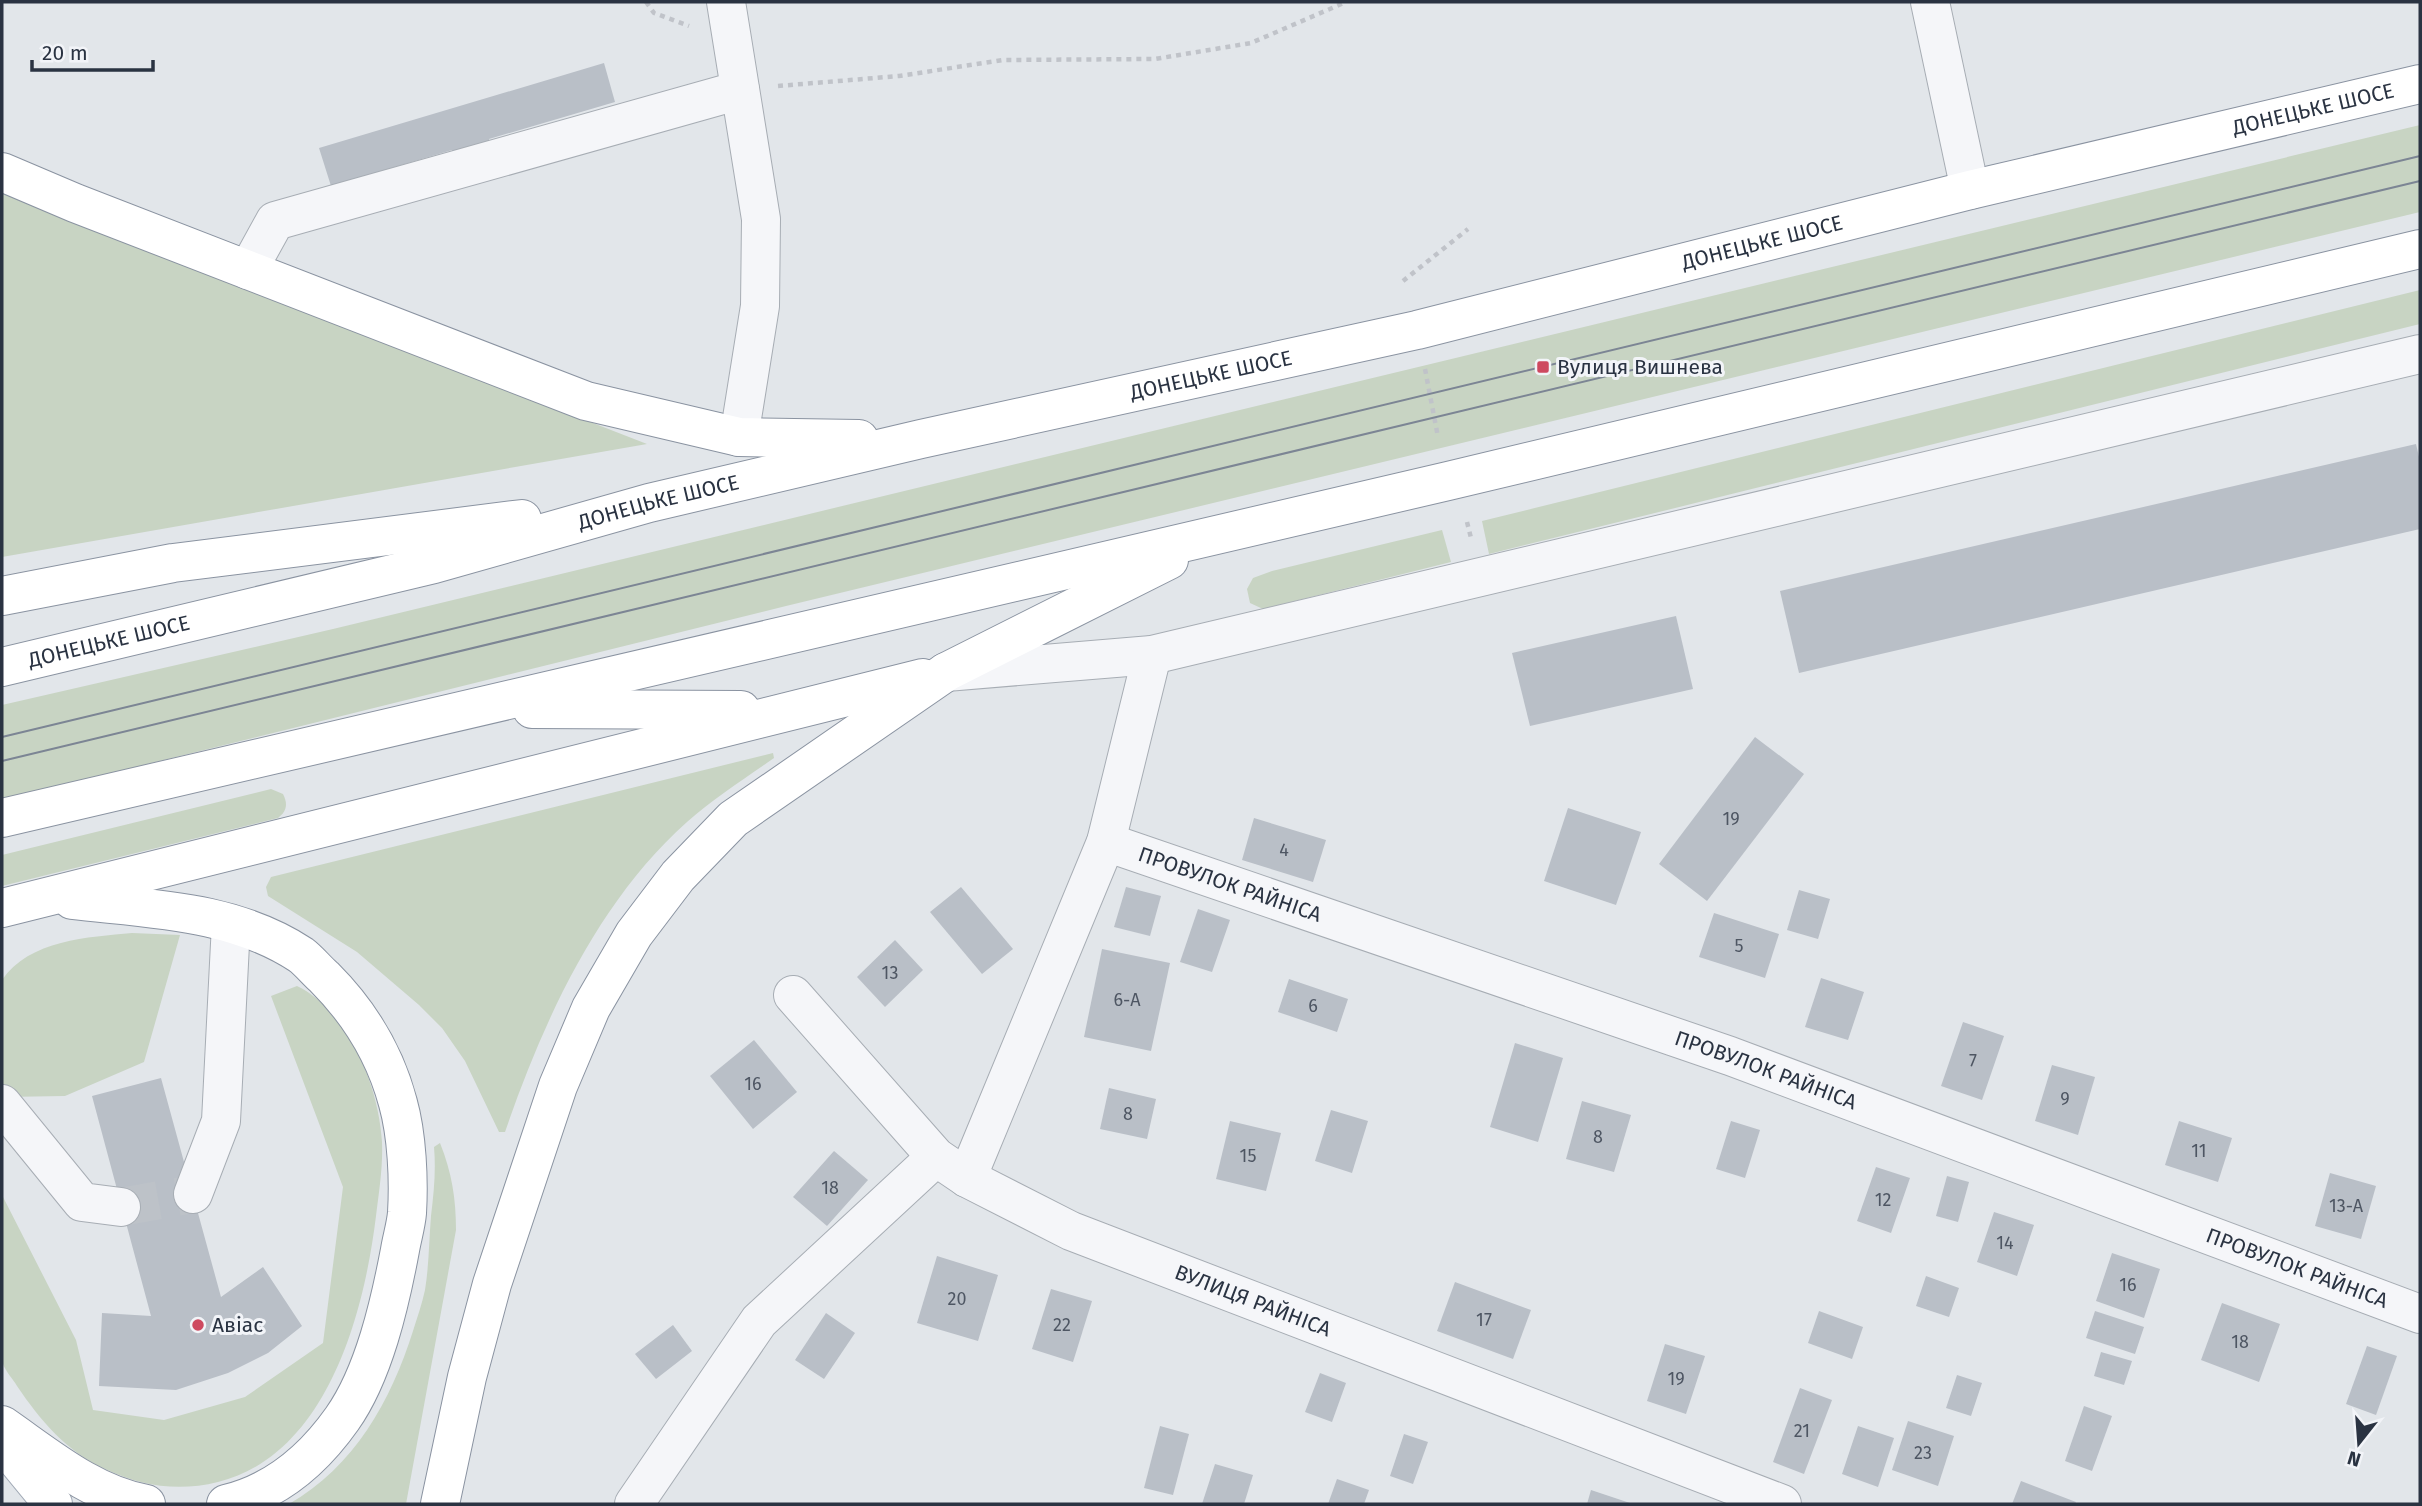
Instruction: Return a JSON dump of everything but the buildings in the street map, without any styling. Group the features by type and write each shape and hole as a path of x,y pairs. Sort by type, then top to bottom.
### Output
{"main road":[{"name":"ДОНЕЦЬКЕ ШОСЕ","path":"2,667 434,564 649,503 921,439 1417,330 1970,190 2420,84"},
{"path":"2,172 586,401 739,437 921,439"},
{"path":"2,818 1224,533 2420,249"},
{"path":"2,596 173,563 649,503"},
{"path":"440,1504 467,1377 492,1284 558,1086 591,1007 634,934 678,876 733,819 946,672 1224,533"},
{"path":"2,908 946,672"},
{"path":"466,708 796,710"},
{"path":"49,897 186,913 231,923 250,929 302,956 341,994 370,1033 387,1069 398,1104 405,1149 407,1213 384,1322 361,1385 344,1417 297,1470 249,1499 226,1504"},
{"path":"2,1425 82,1480 124,1500 146,1504"},
{"path":"2,1442 52,1504"}],"street":[{"path":"1930,2 1970,190"},
{"path":"727,14 761,219 760,306 739,437"},
{"path":"248,270 275,221 740,90"},
{"path":"946,672 1152,655 2420,354"},
{"path":"967,1178 1106,842 1152,655"},
{"name":"ПРОВУЛОК РАЙНІСА","path":"1106,842 1730,1056 2420,1314"},
{"path":"193,1194 221,1121 231,923"},
{"name":"ВУЛИЦЯ РАЙНІСА","path":"793,995 936,1157 967,1178 1071,1231 1782,1504"},
{"path":"2,1104 82,1202 121,1207"},
{"path":"634,1504 760,1321 936,1157"}],"path":[{"path":"646,2 654,13 691,27 727,14"},
{"path":"740,90 899,76 1003,60 1155,59 1251,43 1346,2"},
{"path":"1404,281 1468,229"},
{"path":"1424,364 1438,437"}],"green space":[{"path":"2420,125 2420,212 786,606 2,800 2,705 333,629"},
{"path":"2,193 18,200 647,444 2,557"},
{"path":"2420,290 2420,324 1489,554 1482,521"},
{"path":"1442,530 1451,562 1263,609 1250,603 1247,589 1253,578 1272,571"},
{"path":"773,753 774,758 687,822 655,853 626,888 600,926 556,1006 505,1132 499,1132 465,1061 442,1028 419,1005 357,952 268,896 266,887 271,877"},
{"path":"271,789 283,794 286,801 285,810 278,818 2,886 2,855"},
{"path":"132,933 180,935 144,1062 65,1096 4,1097 2,980 28,956 44,949 79,939"},
{"path":"297,986 332,1013 346,1032 367,1075 380,1121 382,1161 376,1216 362,1295 349,1336 333,1376 313,1412 287,1443 256,1467 218,1482 189,1487 160,1486 132,1480 91,1462 55,1434 26,1399 3,1364 2,1195 76,1340 93,1410 164,1420 245,1397 323,1343 343,1187 271,996"},
{"path":"440,1143 452,1186 456,1230 406,1504 289,1504 312,1489 351,1451 381,1407 404,1357 425,1290 434,1181 434,1147"}],"tunnel":[{"path":"121,1207 193,1194"}],"tram line":[{"path":"2,737 2420,156"},
{"path":"2,761 2420,181"}],"place":[{"name":"Вулиця Вишнева","path":"1543,367"},
{"name":"Авіас","path":"198,1325"}]}
